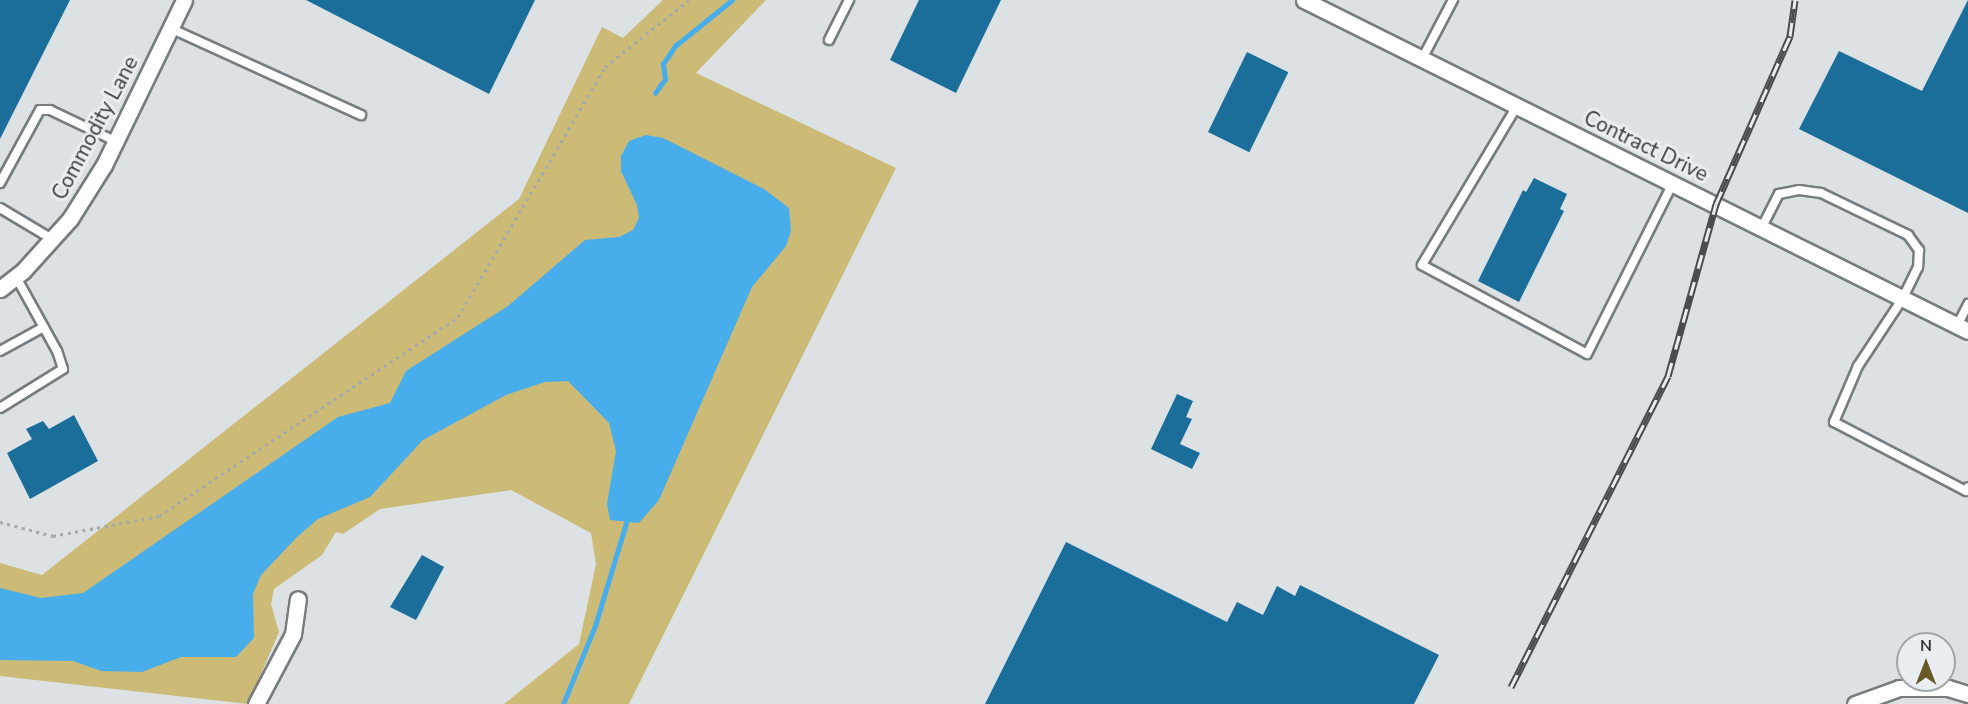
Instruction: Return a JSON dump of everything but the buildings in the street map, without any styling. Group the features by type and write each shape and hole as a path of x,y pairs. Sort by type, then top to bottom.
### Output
{"street":[{"name":"Commodity Lane","path":"0,289 16,277 70,219 115,141 184,0"},
{"name":"Contract Drive","path":"1304,0 1963,328"},
{"path":"256,704 293,634 298,599"},
{"path":"1855,704 1899,688 1948,688 1968,694"}],"lane":[{"path":"829,40 849,0"},
{"path":"1422,58 1452,0"},
{"path":"170,28 361,115"},
{"path":"1517,106 1422,265 1587,354 1673,183"},
{"path":"0,183 40,110 51,110 115,141"},
{"path":"1762,227 1779,194 1799,190 1821,193 1908,235 1919,250 1918,267 1903,298 1858,366 1834,422 1966,491 1968,487"},
{"path":"0,208 52,239"},
{"path":"0,408 63,369 44,327 16,277"},
{"path":"1963,328 1968,304"},
{"path":"0,351 44,327"}],"path":[{"path":"0,522 53,536 159,516 458,317 605,67 689,0"}],"shaded area":[{"path":"663,0 766,0 696,73 896,168 629,704 504,704 579,644 596,564 591,533 511,490 380,509 343,534 336,532 322,555 274,589 271,604 279,632 248,704 0,676 0,563 42,575 519,199 602,27 623,38"}],"water":[{"path":"646,135 663,138 764,189 789,208 791,231 786,246 752,287 659,500 639,523 610,520 607,504 616,451 609,423 568,381 545,382 506,395 423,440 370,497 318,519 297,537 261,575 253,594 254,638 236,657 181,657 142,672 101,671 73,661 0,660 0,588 41,598 83,593 338,417 390,403 406,371 508,306 585,240 619,237 633,230 639,218 637,205 621,171 621,156 629,141"}],"waterway":[{"path":"655,93 665,79 663,64 675,46 732,0"},
{"path":"563,704 595,626 627,520"}],"railway":[{"path":"1511,687 1668,376 1716,204 1790,36 1795,0"}]}
